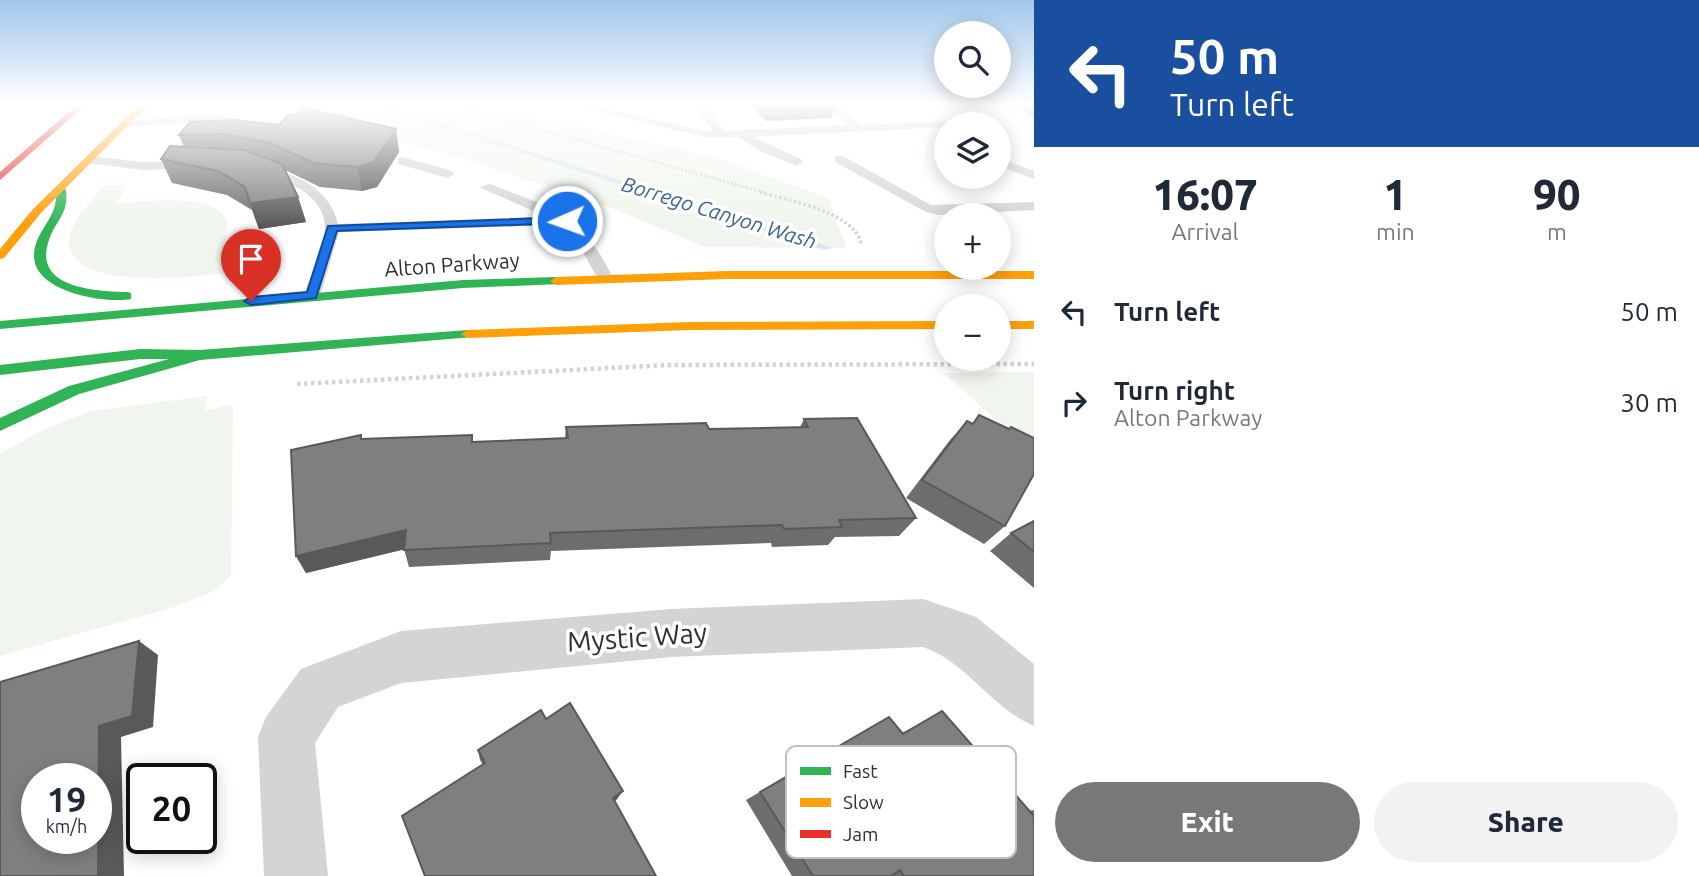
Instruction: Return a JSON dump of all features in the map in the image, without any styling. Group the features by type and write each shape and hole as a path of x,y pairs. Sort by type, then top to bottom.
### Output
{"main road":[{"path":"0,177 38,144"},
{"path":"0,256 37,211 107,144"},
{"path":"61,190 65,206 43,240 39,253 46,273 62,285 94,295 137,296 270,286 309,296"},
{"name":"Alton Parkway","path":"0,325 309,296 605,278 1034,275"},
{"path":"0,370 140,354 200,355 450,335 691,326 934,325"},
{"path":"1011,325 1034,325"},
{"path":"0,425 74,390 200,355"}],"street":[{"name":"Mystic Way","path":"296,876 286,737 320,688 401,657 658,634 923,623 958,634 1034,699"}],"lane":[{"path":"756,144 797,162"},
{"path":"839,159 926,208 956,210 1034,206"},
{"path":"91,160 144,166 202,164"},
{"path":"402,161 448,174"},
{"path":"246,166 272,172 318,194 332,228 309,296"},
{"path":"1011,166 1034,175"},
{"path":"485,187 567,221 596,255 605,278"},
{"path":"332,228 567,221"}],"path":[{"path":"588,144 841,217 859,235 864,251"},
{"path":"290,385 669,365 1034,364"}],"shaded area":[{"path":"406,144 655,144 714,157 830,199 846,248 705,247 602,204 442,152"},
{"path":"105,185 126,185 117,203 177,200 209,205 220,211 227,224 222,258 262,256 260,269 154,278 97,271 78,261 69,244 72,228"},
{"path":"1034,372 1034,448 1007,430 944,373"},
{"path":"207,396 205,410 233,405 231,576 214,591 174,607 0,656 0,454 43,430 91,411"}],"building":[{"path":"272,144 386,144 373,162 357,167 314,163"},
{"path":"170,146 244,150 282,164 298,197 250,203 245,187 218,171 161,159"},
{"path":"979,415 1034,438 1034,474 1005,526 922,480 967,421 973,424"},
{"path":"857,418 916,518 839,520 842,527 784,529 782,525 550,533 551,543 404,550 406,530 296,556 291,450 361,435 361,439 472,435 472,442 568,438 566,427 706,423 709,429 808,427 804,419"},
{"path":"1034,521 1034,552 1011,533"},
{"path":"139,641 132,716 99,726 99,763 21,763 21,854 98,854 98,876 0,876 0,682"},
{"path":"570,703 623,791 613,798 656,876 425,876 402,816 485,763 478,750 541,710 546,719"},
{"path":"942,711 973,746 839,746 889,717 903,734"},
{"path":"786,777 786,833 760,792"},
{"path":"1016,795 1034,816 1034,876 904,876 900,870 891,876 813,876 802,858 1016,858"}],"waterway":[{"name":"Borrego Canyon Wash","path":"499,144 828,248"}],"traffic: fast":[{"path":"61,190 62,206 43,240 39,257 43,270 52,279 81,291 127,296"},
{"path":"0,325 463,284 556,281"},
{"path":"0,370 140,354 200,355 468,334"},
{"path":"0,425 74,390 200,355"}],"traffic: slow":[{"path":"0,256 37,211 105,144"},
{"path":"556,281 727,275 1034,275"},
{"path":"468,334 691,326 934,325"},
{"path":"1011,325 1034,325"}],"traffic: jam":[{"path":"0,177 38,144"}],"route":[{"path":"251,301 312,296 318,267 332,228 567,221"}]}
